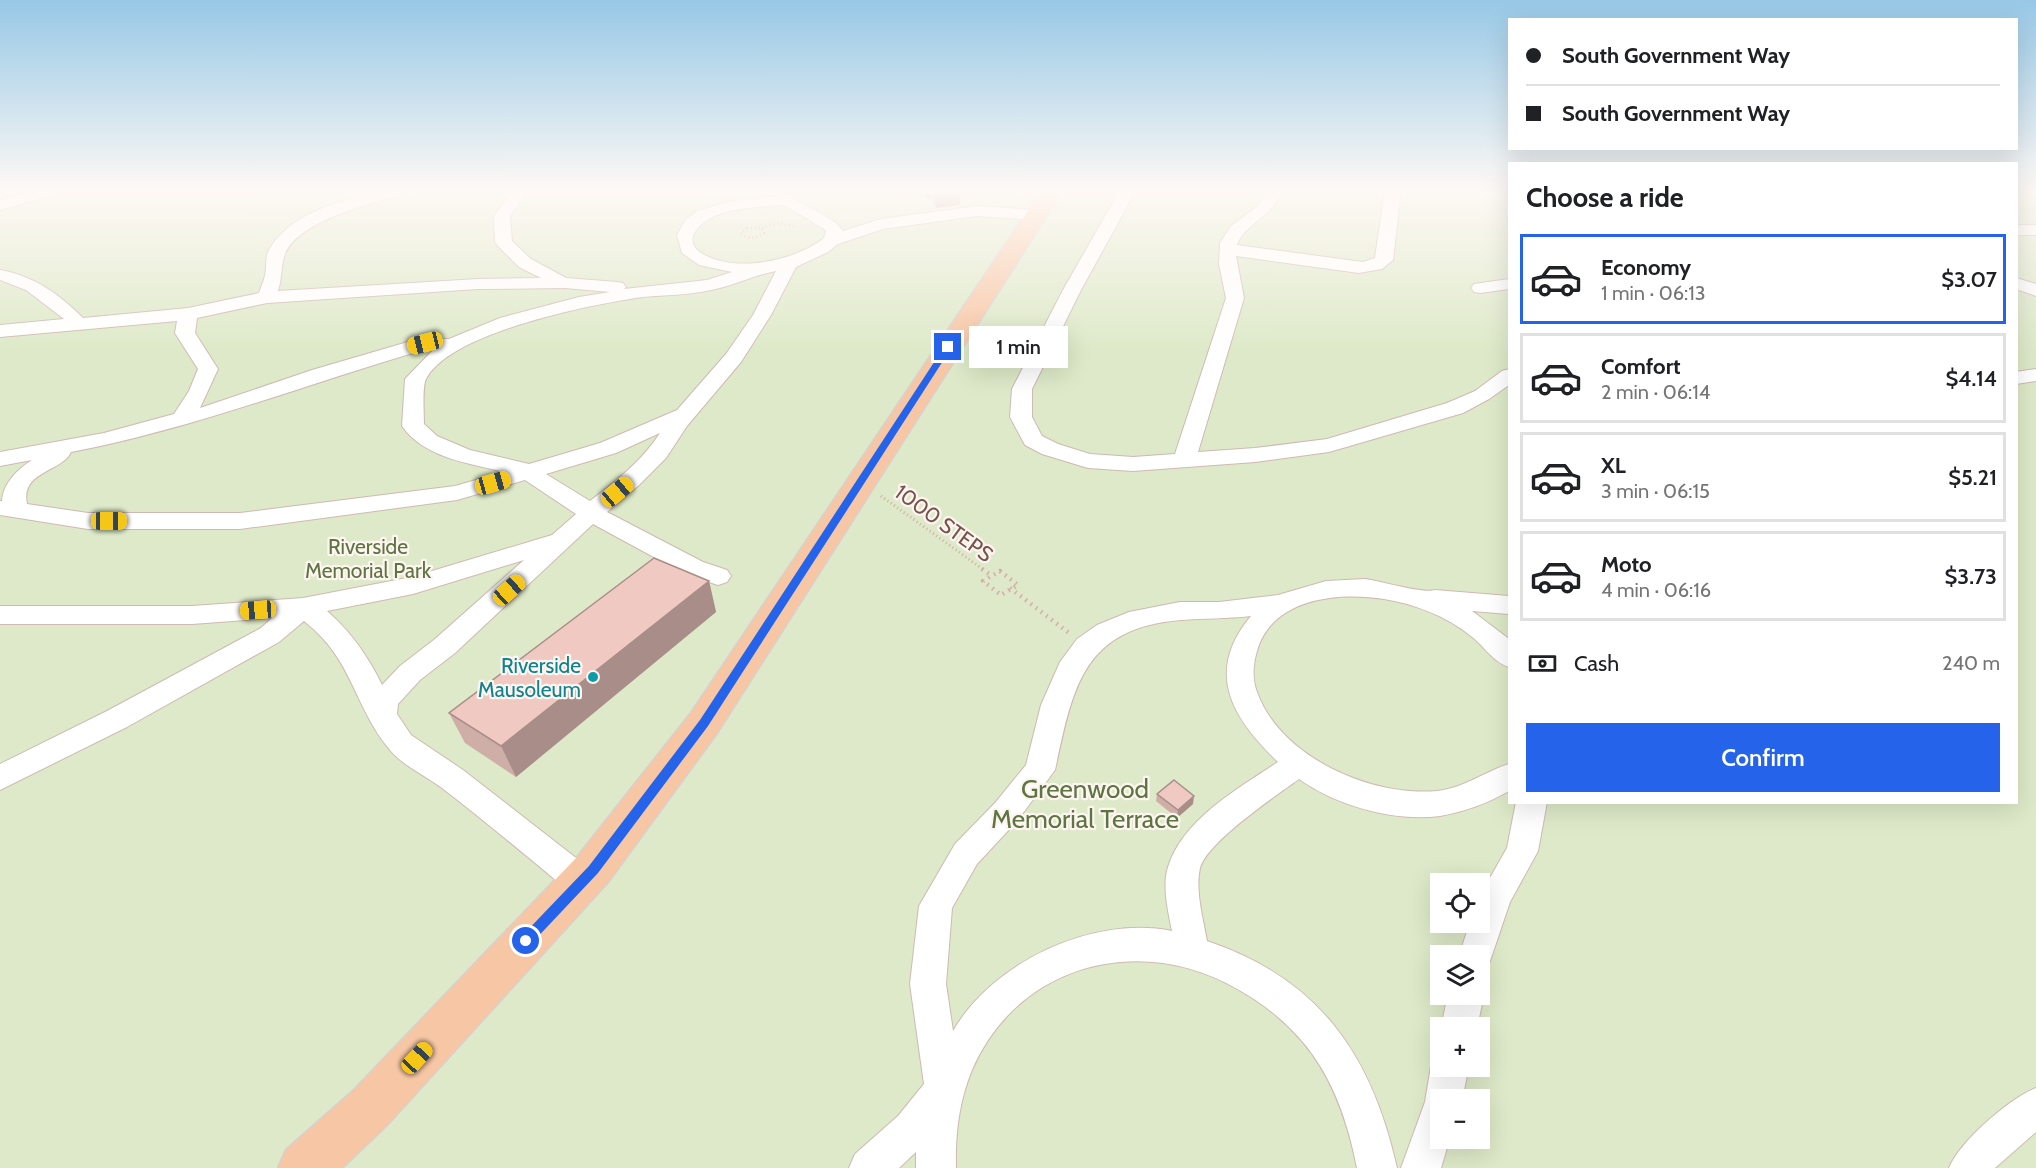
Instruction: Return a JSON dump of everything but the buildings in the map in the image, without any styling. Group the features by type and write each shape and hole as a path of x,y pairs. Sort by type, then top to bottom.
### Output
{"main road":[{"path":"304,1168 370,1108 582,882 704,723 1017,245"}],"lane":[{"path":"267,297 274,276 277,253 283,245"},
{"path":"507,245 525,263 565,283"},
{"path":"684,245 691,254 705,261 723,266 762,268"},
{"path":"718,576 642,542 591,513 530,472 463,455 429,441 413,426 416,379 432,360 451,345 507,322 579,303 641,292 709,285 762,268 789,264 807,257 825,245"},
{"path":"1099,245 1022,389 1021,417 1033,440 1050,449 1088,461 1133,464 1255,455 1329,445 1455,408 1482,395 1508,376"},
{"path":"1184,460 1235,298 1234,284 1227,263 1228,245"},
{"path":"1227,249 1367,268 1378,265 1384,260 1386,245"},
{"path":"382,715 385,700 410,673 445,646 591,513 630,481 658,453 685,415 734,358 762,315 789,264"},
{"path":"0,275 14,276 49,296 78,323"},
{"path":"0,331 188,314 267,297 409,287 565,283 641,292"},
{"path":"1480,288 1508,284"},
{"path":"2018,284 2036,290"},
{"path":"182,419 199,391 208,369 185,333 188,314"},
{"path":"0,459 83,443 215,410 392,351 425,343 451,345"},
{"path":"2018,378 2036,375"},
{"path":"83,443 44,462 29,473 18,486 8,509 88,521 240,521 362,507 457,493 608,448 685,415"},
{"path":"0,615 192,615 303,607 413,585 560,541"},
{"path":"936,1168 936,1146 944,1090 928,984 936,906 966,854 1006,812 1040,770 1055,705 1074,662 1087,646 1106,632 1129,621 1180,611 1219,611 1283,603 1309,593 1354,587 1386,590 1419,598 1456,614 1484,632 1508,656"},
{"path":"1419,598 1508,605"},
{"path":"1283,603 1258,622 1248,637 1241,653 1239,671 1242,690 1249,710 1278,748 1298,764 1341,787 1378,799 1417,804 1454,801 1486,791 1508,777"},
{"path":"303,607 327,624 344,643 363,673 382,715 401,743 452,779 582,882"},
{"path":"0,778 117,719 270,635 303,607"},
{"path":"1192,951 1182,892 1184,865 1205,834 1298,764"},
{"path":"1480,945 1495,898 1522,851 1532,804"},
{"path":"869,1168 912,1130 944,1090 969,1035 989,1008 1033,973 1083,951 1115,945 1158,944 1192,951 1233,966 1287,1001 1320,1035 1350,1080 1370,1132 1377,1168"},
{"path":"1969,1168 1978,1156 2036,1107"},
{"path":"1421,1168 1430,1141"}],"path":[{"name":"1000 STEPS","path":"880,495 992,576"},
{"path":"1000,571 1018,585 1000,594 983,582 992,576 1000,571"},
{"path":"1011,589 1087,646"}],"green space":[{"path":"0,245 1508,245 1508,804 2018,804 2018,245 2036,245 2036,1168 0,1168"}],"place":[{"name":"Riverside Mausoleum","path":"593,677"}],"route":[{"path":"526,941 593,869 704,723 948,347"}],"park label":[{"name":"Riverside Memorial Park","path":"368,558"},
{"name":"Greenwood Memorial Terrace","path":"1085,804"}]}
